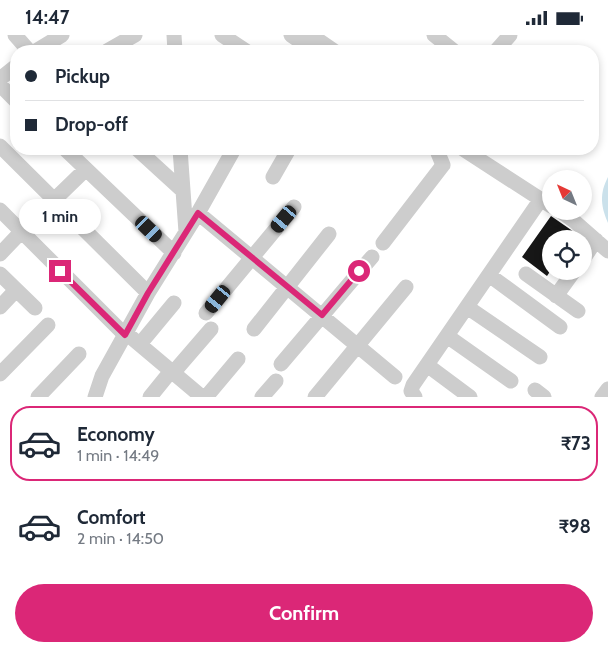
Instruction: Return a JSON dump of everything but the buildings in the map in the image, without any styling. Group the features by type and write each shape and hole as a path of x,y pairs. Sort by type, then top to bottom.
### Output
{"street":[{"path":"16,35 24,45"},
{"path":"46,45 62,35"},
{"path":"118,45 135,35"},
{"path":"222,35 237,45"},
{"path":"434,35 446,45"},
{"path":"501,45 510,35"},
{"path":"298,39 316,45"},
{"path":"0,79 10,71"},
{"path":"0,85 10,95"},
{"path":"0,146 148,293"},
{"path":"71,155 174,253"},
{"path":"144,155 183,191"},
{"path":"180,155 186,233"},
{"path":"95,397 102,376 125,334 231,155"},
{"path":"273,177 286,155"},
{"path":"383,243 443,165 444,163 439,155"},
{"path":"473,155 542,196"},
{"path":"486,155 542,196"},
{"path":"0,254 86,169"},
{"path":"206,313 294,207"},
{"path":"415,397 411,391 413,385 489,275 542,208"},
{"path":"0,210 125,334 140,344 202,397"},
{"path":"198,213 395,377"},
{"path":"573,220 602,240"},
{"path":"587,220 608,251"},
{"path":"254,329 330,234"},
{"path":"592,250 602,240"},
{"path":"281,364 372,257"},
{"path":"0,274 35,309"},
{"path":"526,274 578,311"},
{"path":"489,275 560,327"},
{"path":"556,296 568,280"},
{"path":"315,397 406,287"},
{"path":"0,307 16,290"},
{"path":"140,344 174,303"},
{"path":"467,307 540,357"},
{"path":"0,374 48,325"},
{"path":"150,397 211,329"},
{"path":"447,336 511,381"},
{"path":"38,397 79,354"},
{"path":"206,397 238,359"},
{"path":"427,365 470,397"},
{"path":"262,397 276,381"},
{"path":"602,397 608,389"}],"water":[{"path":"608,177 608,223 602,195"}],"route":[{"path":"60,271 125,335 148,293 198,213 322,315 359,271"}]}
